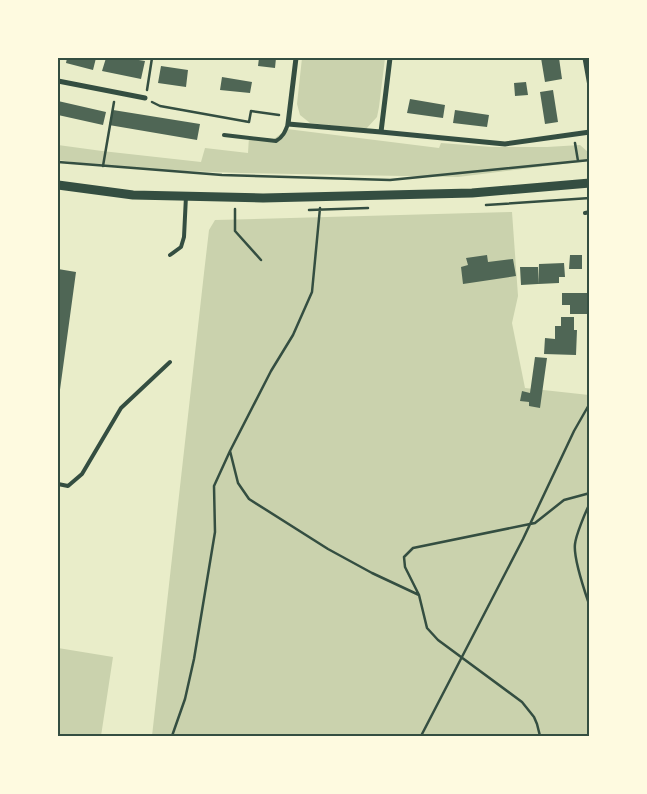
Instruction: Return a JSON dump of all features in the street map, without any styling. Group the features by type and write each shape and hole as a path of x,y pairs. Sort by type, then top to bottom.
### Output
{"street":[{"path":"296,58 288,124 505,144 590,132"},
{"path":"381,132 390,58"},
{"path":"585,58 590,86"},
{"path":"58,82 145,98"},
{"path":"58,185 133,195 263,198 472,193 590,183"}],"lane":[{"path":"224,135 276,141 281,138 288,124"},
{"path":"170,255 181,247 184,237 186,196"},
{"path":"58,484 68,486 82,474 121,408 170,362"}],"path":[{"path":"152,58 145,98 160,106 249,122 251,111 288,116"},
{"path":"103,166 116,93"},
{"path":"573,134 578,161"},
{"path":"58,162 222,175 390,180 590,160"},
{"path":"172,736 185,699 194,659 215,532 214,486 271,371 293,335 312,292 321,197"},
{"path":"234,209 235,230 261,260"},
{"path":"421,736 523,539 574,431 590,404"},
{"path":"230,451 238,483 249,499 328,549 372,574 419,596"},
{"path":"540,736 534,717 522,702 438,640 427,628 419,596 405,567 404,557 413,548 535,523 564,500 590,493"},
{"path":"590,503 575,544 575,552 581,582 590,607"}],"green space":[{"path":"302,58 385,58 377,117 366,129 310,123 300,115 297,104"},
{"path":"287,129 439,148 441,143 492,147 580,145 588,152 587,161 458,177 155,170 58,160 58,145 201,162 205,148 248,153 249,137 274,139"},
{"path":"512,212 518,296 512,323 525,388 589,395 589,736 152,736 209,230 215,220"},
{"path":"58,648 113,657 101,736 58,736"}],"building":[{"path":"67,58 96,58 93,70 66,63"},
{"path":"106,58 126,58 145,61 141,79 102,71"},
{"path":"259,58 276,58 275,68 258,66"},
{"path":"541,58 559,58 562,79 545,82"},
{"path":"161,66 188,70 186,87 158,83"},
{"path":"222,77 252,82 250,93 220,90"},
{"path":"526,82 528,95 515,96 514,83"},
{"path":"553,90 558,122 545,124 540,92"},
{"path":"410,99 445,105 443,118 407,113"},
{"path":"58,101 106,112 103,125 58,115"},
{"path":"113,110 200,124 197,140 109,125"},
{"path":"455,110 489,115 487,127 453,123"},
{"path":"487,255 488,262 513,259 516,276 463,284 461,267 468,265 466,258"},
{"path":"570,255 582,255 582,269 569,269"},
{"path":"564,263 565,277 559,277 559,283 538,284 539,264"},
{"path":"520,267 538,267 538,284 521,285"},
{"path":"58,269 76,272 59,397 58,397"},
{"path":"562,293 590,293 590,305 587,305 587,314 570,314 570,305 562,305"},
{"path":"561,317 574,317 574,330 577,330 576,355 544,354 545,338 555,339 555,326 561,326"},
{"path":"535,357 547,358 540,408 529,406 529,402 520,401 522,391 530,393"}]}
